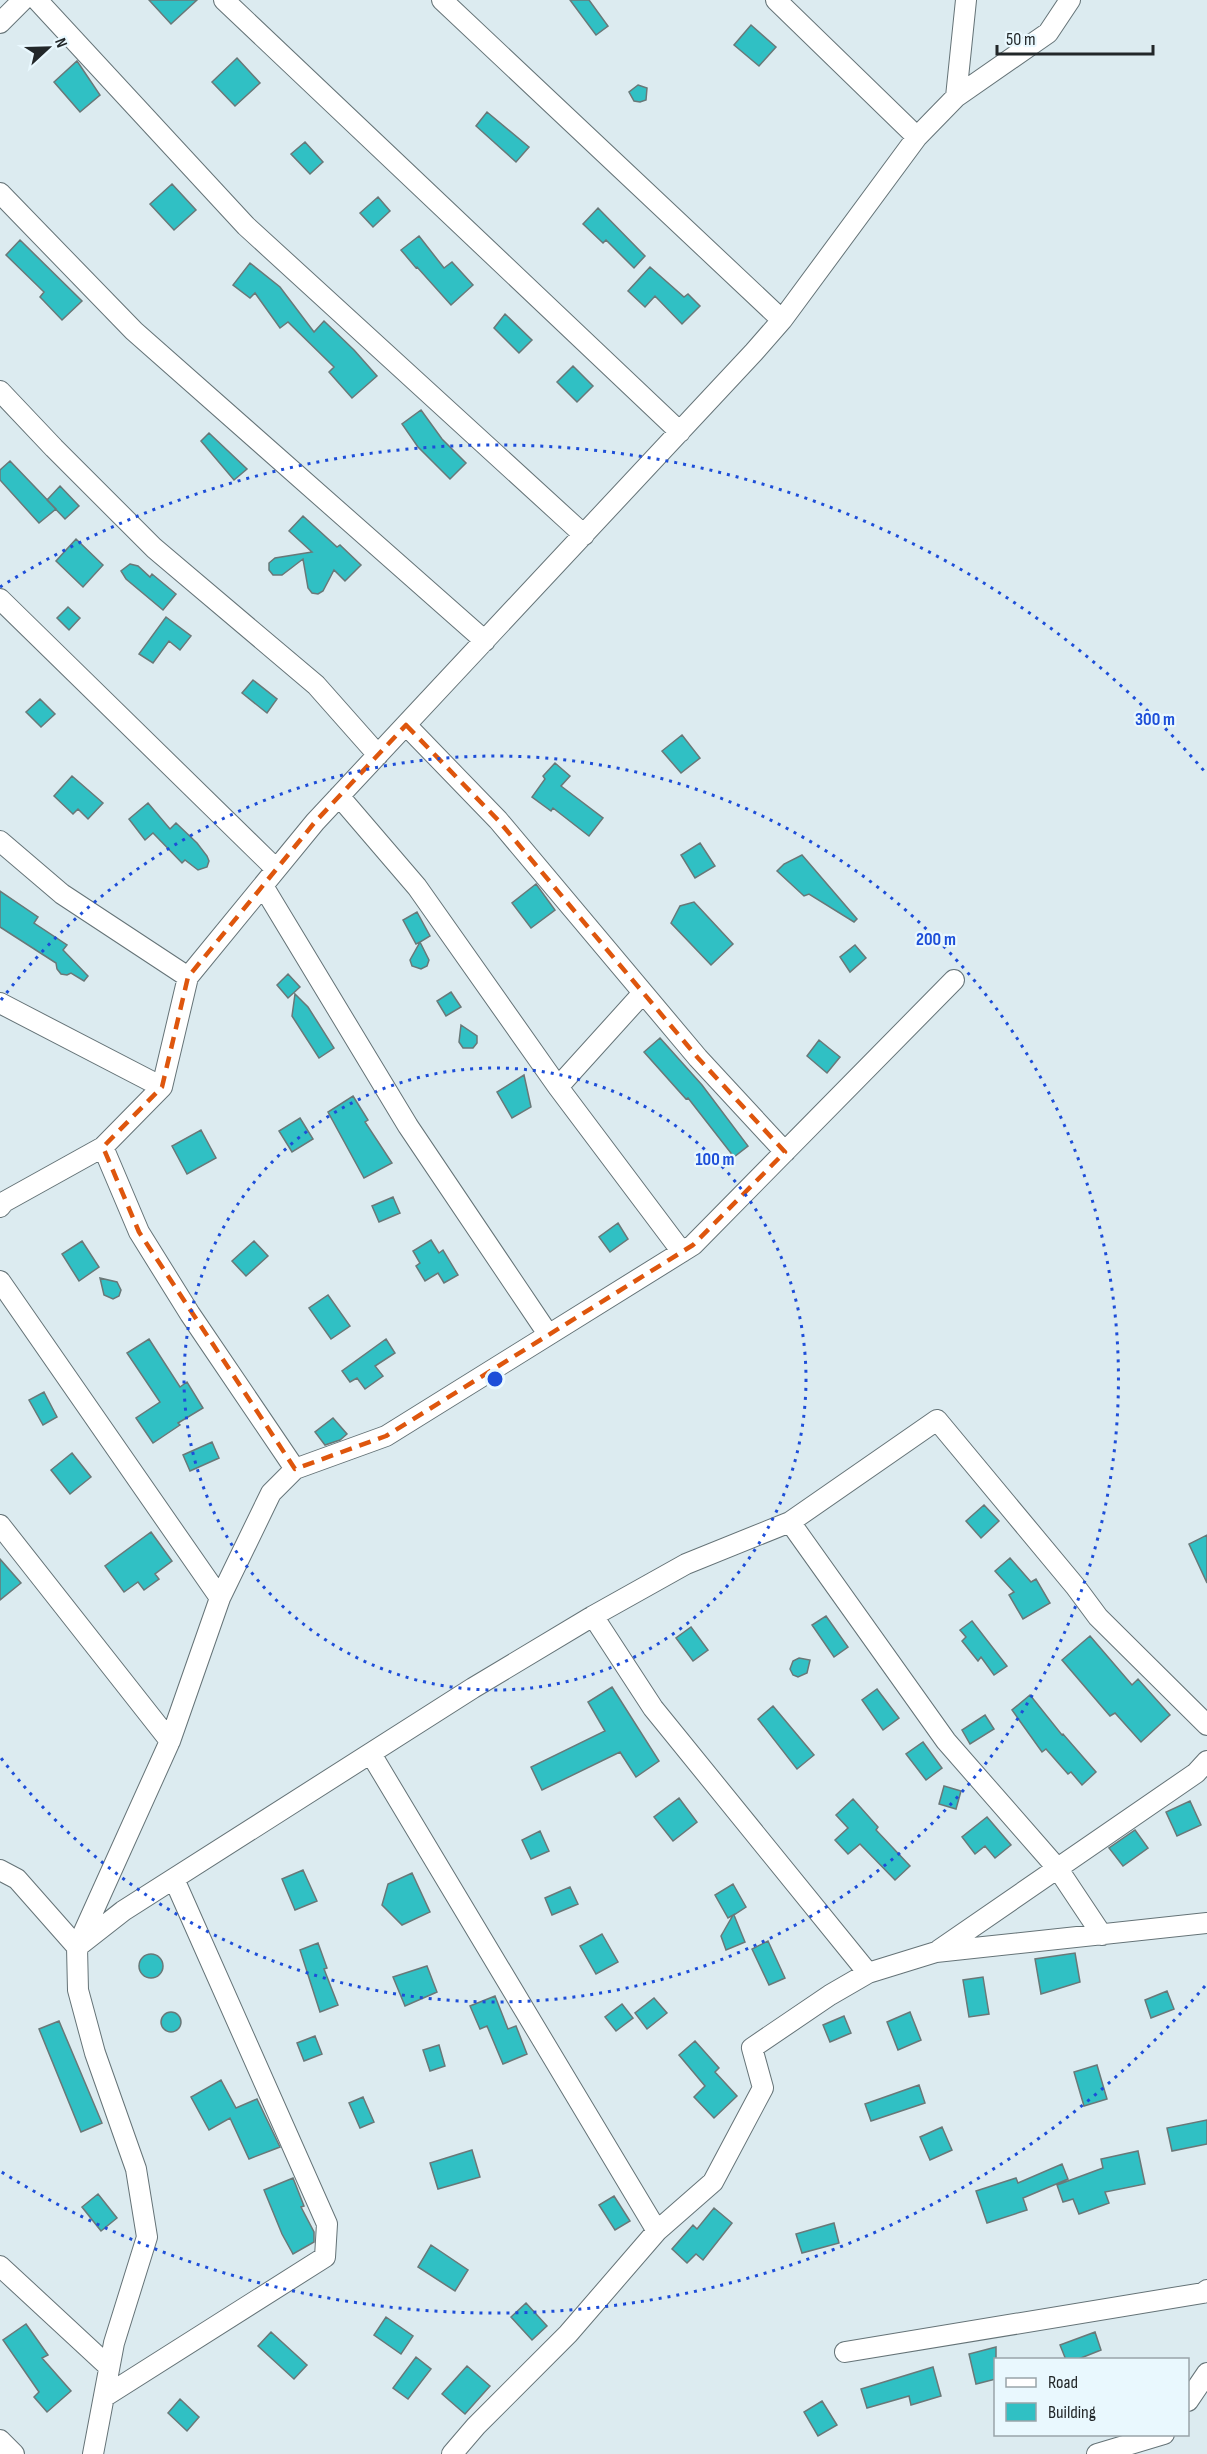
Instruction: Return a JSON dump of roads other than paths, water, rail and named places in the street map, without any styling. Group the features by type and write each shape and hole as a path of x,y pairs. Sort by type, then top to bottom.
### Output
{"street":[{"path":"0,23 23,0"},
{"path":"37,0 246,226 584,535"},
{"path":"224,0 680,432"},
{"path":"442,0 782,320"},
{"path":"776,0 917,137"},
{"path":"956,97 966,0"},
{"path":"1,1203 104,1147 162,1087 188,977 276,869 339,796 782,320 917,137 956,97 1048,33 1070,0"},
{"path":"0,193 134,331 485,640"},
{"path":"0,390 54,448 154,548 316,685 378,755"},
{"path":"0,599 276,869"},
{"path":"406,725 498,820 698,1058 785,1152"},
{"path":"339,796 417,887 558,1087 682,1252"},
{"path":"0,841 62,894 188,977"},
{"path":"263,886 408,1126 548,1334"},
{"path":"93,2454 114,2343 147,2237 136,2169 95,2053 78,1990 77,1947 170,1740 220,1598 271,1493 295,1469 386,1436 693,1245 954,980"},
{"path":"558,1087 643,993"},
{"path":"0,1003 162,1087"},
{"path":"104,1147 139,1232 190,1314 295,1469"},
{"path":"0,1281 220,1598"},
{"path":"77,1947 123,1911 473,1688 593,1616 686,1564 790,1522 937,1420 1075,1586 1098,1617 1207,1725"},
{"path":"790,1522 946,1741 1058,1869 1102,1935"},
{"path":"0,1525 170,1740"},
{"path":"593,1616 653,1708 868,1973"},
{"path":"371,1754 657,2231"},
{"path":"936,1952 1204,1772"},
{"path":"0,1870 17,1879 77,1947"},
{"path":"104,2397 325,2257 327,2224 174,1879"},
{"path":"452,2454 476,2426 568,2334 657,2231 713,2182 763,2088 753,2048 830,1995 868,1973 936,1952 1207,1923"},
{"path":"0,2266 109,2367"},
{"path":"845,2352 1206,2295"},
{"path":"1189,2400 1207,2373"},
{"path":"1097,2454 1157,2436"},
{"path":"0,2440 14,2454"}]}
